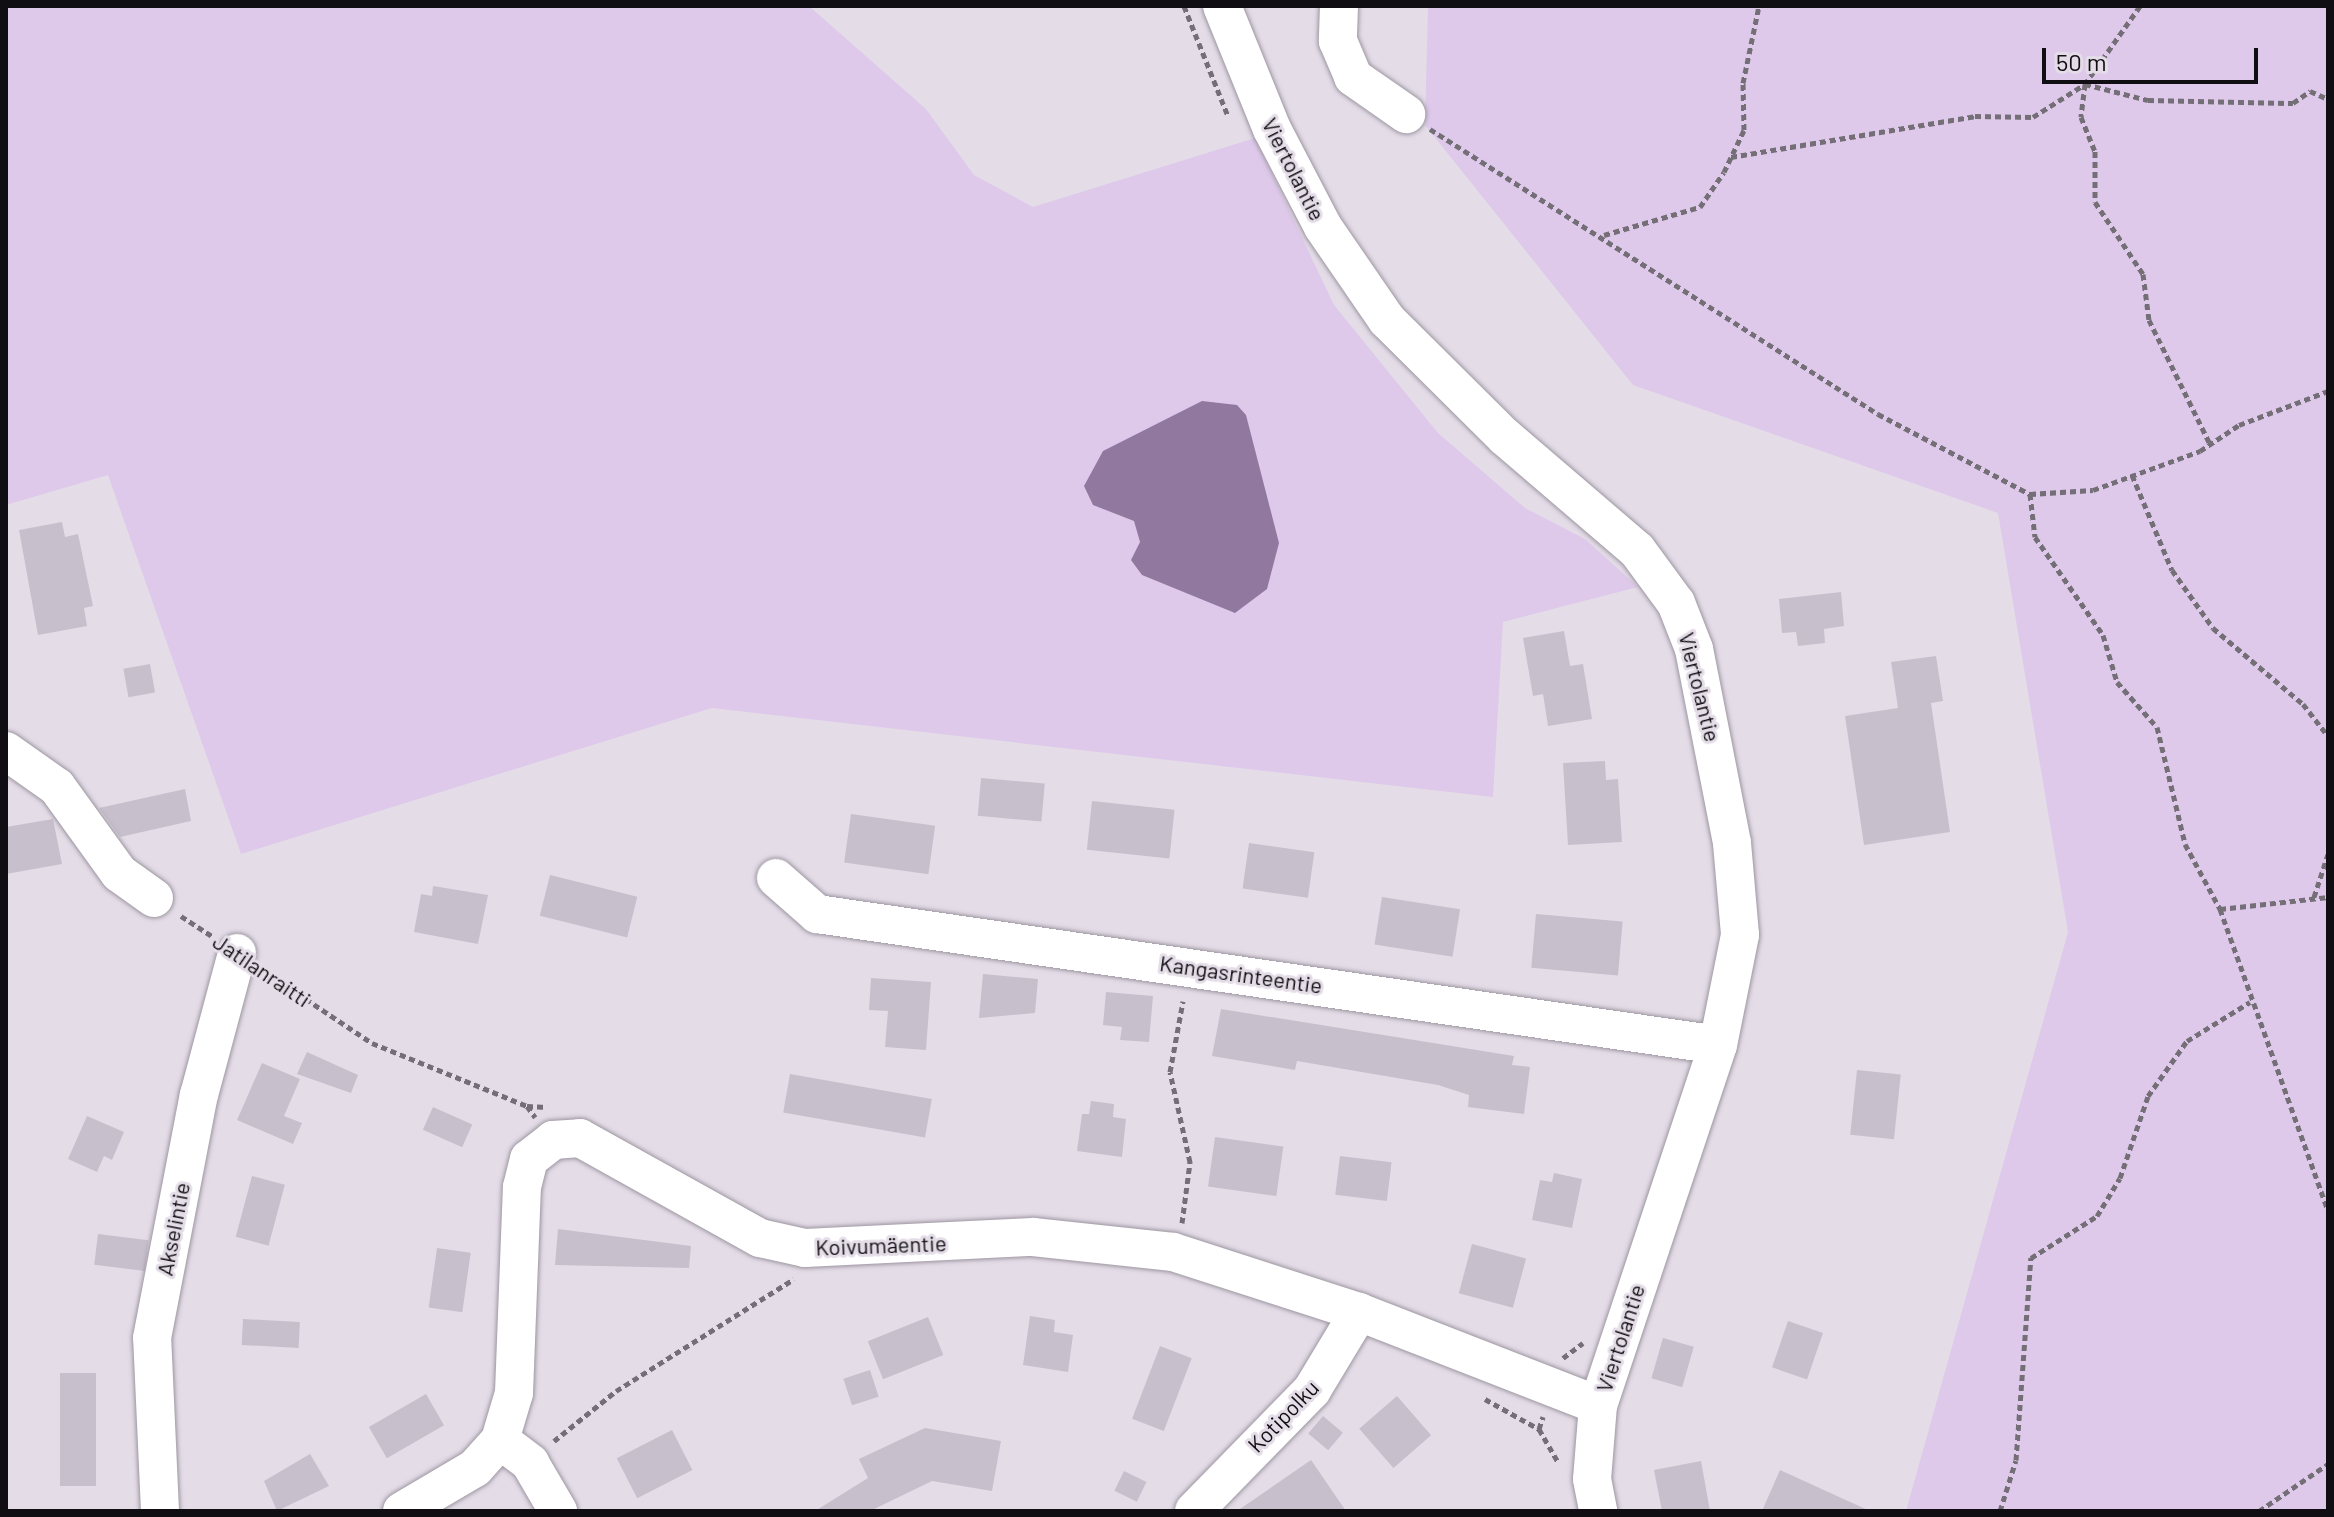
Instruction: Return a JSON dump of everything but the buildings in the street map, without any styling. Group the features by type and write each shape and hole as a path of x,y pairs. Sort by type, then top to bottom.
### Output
{"street":[{"name":"Viertolantie","path":"1222,6 1323,227 1387,320 1505,437 1637,550 1676,603 1694,649 1732,843 1740,935 1718,1045 1598,1405 1592,1479 1598,1511"},
{"path":"1339,6 1338,41 1353,77 1406,114"},
{"path":"6,751 57,787 119,873 154,898"},
{"name":"Kangasrinteentie","path":"776,878 817,914 1718,1045"},
{"name":"Akselintie","path":"160,1511 152,1338 199,1095 237,953"},
{"path":"402,1511 475,1468 500,1440 514,1393 522,1187 529,1159 555,1124"},
{"name":"Koivumäentie","path":"555,1124 715,1216 805,1248 1033,1237 1173,1252 1359,1312 1598,1405"},
{"name":"Kotipolku","path":"1194,1511 1312,1390 1359,1312"},
{"path":"500,1440 530,1463 558,1511"}],"path":[{"path":"1184,6 1236,133"},
{"path":"1604,235 1700,207 1744,130 1743,83 1759,6"},
{"path":"1731,157 1975,116 2033,117 2085,84 2140,6"},
{"path":"2085,84 2148,100 2293,103 2310,91 2328,99"},
{"path":"2085,84 2081,117 2095,151 2095,202 2143,274 2149,320 2210,444"},
{"path":"1406,114 1543,207 1604,235 1878,414 2030,494 2093,490 2210,444 2239,425 2328,391"},
{"path":"2132,475 2172,570 2213,628 2303,704 2328,736"},
{"path":"2030,494 2035,537 2103,635 2117,682 2157,727 2185,844 2220,909 2250,1002 2328,1211"},
{"path":"2314,897 2328,854"},
{"path":"2220,909 2328,897"},
{"name":"Jatilanraitti","path":"154,898 372,1043 527,1106"},
{"path":"1173,1252 1190,1162 1170,1072 1189,966"},
{"path":"2000,1511 2016,1460 2031,1258 2097,1216 2120,1178 2148,1096 2187,1041 2250,1002"},
{"path":"527,1106 555,1124"},
{"path":"527,1106 555,1124"},
{"path":"530,1463 616,1391 759,1307 802,1272 805,1248"},
{"path":"1472,1393 1539,1429 1564,1354 1587,1341"},
{"path":"2259,1511 2328,1464"}],"shaded area":[{"path":"6,6 809,6 926,109 974,175 1033,207 1255,138 1334,305 1438,433 1525,508 1585,539 1638,587 1503,622 1493,797 712,708 241,854 108,475 6,505"},
{"path":"1428,6 2328,6 2328,1511 1906,1511 2068,932 1998,513 1633,385 1425,125"},
{"path":"1202,401 1237,405 1246,415 1279,543 1267,589 1235,613 1142,575 1131,560 1140,542 1134,521 1093,505 1084,486 1103,451"}]}
